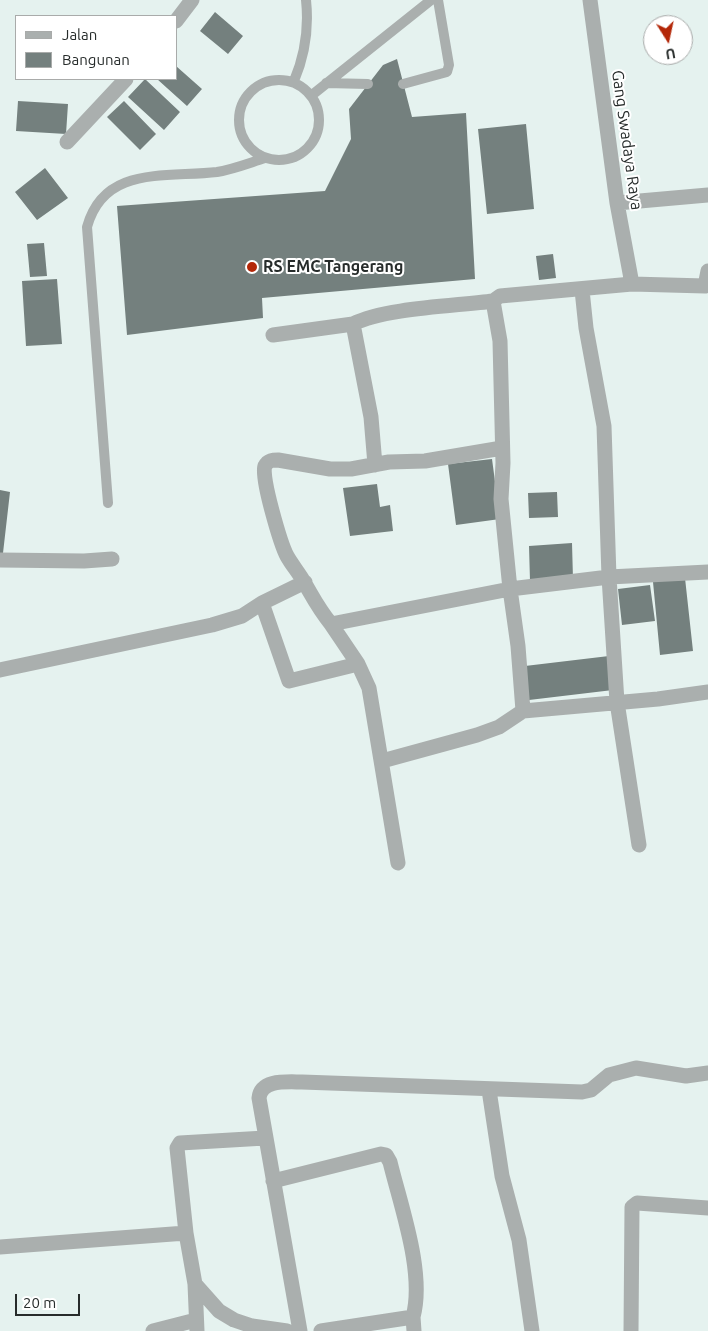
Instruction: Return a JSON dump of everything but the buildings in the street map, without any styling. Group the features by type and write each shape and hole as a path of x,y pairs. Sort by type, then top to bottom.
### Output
{"street":[{"path":"178,18 192,0"},
{"name":"Gang Swadaya Raya","path":"590,0 618,203 632,284"},
{"path":"67,142 125,80"},
{"path":"618,203 708,195"},
{"path":"273,334 353,324 364,319 393,313 493,301 500,296 632,284 707,281"},
{"path":"582,290 586,328 604,426 609,577 617,702 639,844"},
{"path":"493,301 500,341 501,499 518,646 523,711"},
{"path":"353,324 371,417 375,465"},
{"path":"398,863 369,688 358,664 331,624 316,606 304,582 286,554 264,476 265,466 270,461 278,460 330,469 351,469 425,461 502,448"},
{"path":"0,560 84,561 112,558"},
{"path":"331,624 510,589 609,577 708,572"},
{"path":"0,670 212,625 242,616 262,603 304,582"},
{"path":"262,603 289,687 358,664"},
{"path":"382,761 499,727 523,711 708,692"},
{"path":"300,1331 265,1138 260,1093 274,1082 582,1092 591,1090 609,1075 636,1068 686,1076 708,1073"},
{"path":"489,1090 502,1176 519,1240 532,1331"},
{"path":"153,1331 197,1326 195,1284 186,1233 177,1148 180,1143 265,1138"},
{"path":"273,1181 381,1154 386,1155 390,1162 407,1229 418,1287 414,1324 321,1331"},
{"path":"631,1331 632,1206 637,1203 708,1208"},
{"path":"0,1247 186,1233"},
{"path":"195,1284 219,1311 234,1320 272,1330 286,1331"}],"lane":[{"path":"294,81 304,52 307,14 306,0"},
{"path":"307,14 314,0"},
{"path":"312,95 431,0"},
{"path":"403,84 447,72 449,65 438,0"},
{"path":"278,79 294,81 312,95 317,103 320,118 318,134 309,148 296,157 281,161 265,158 251,150 242,137 238,121 241,105 249,92 262,82 278,79"},
{"path":"326,83 368,84"},
{"path":"108,503 87,227 91,212 101,198 118,185 141,176 217,172 265,158"}],"place":[{"name":"RS EMC Tangerang","path":"252,267"}]}
